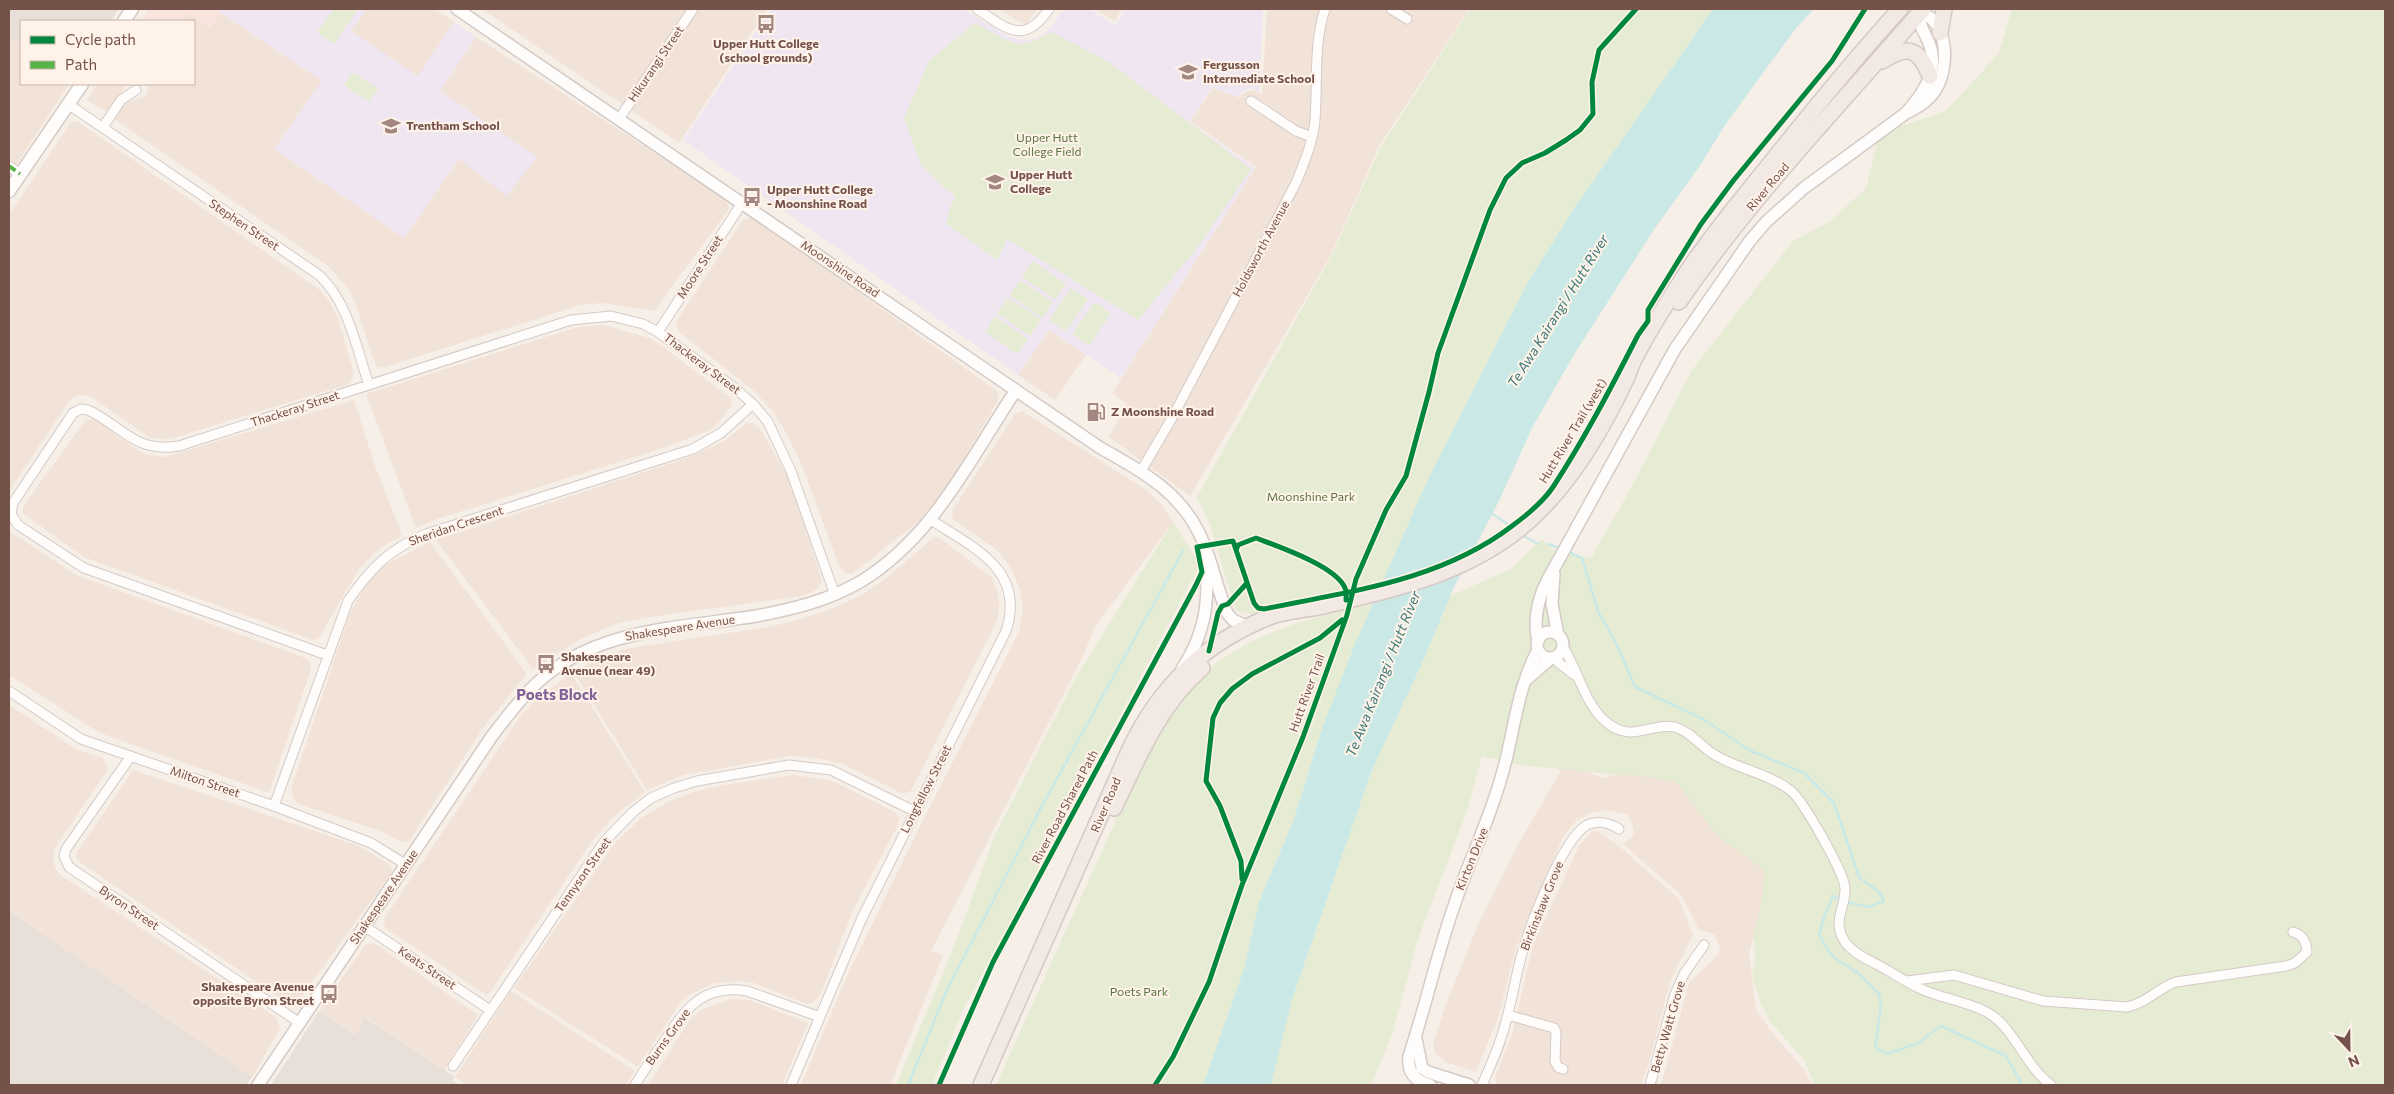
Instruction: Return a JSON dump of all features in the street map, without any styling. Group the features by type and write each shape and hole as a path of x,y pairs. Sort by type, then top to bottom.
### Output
{"highway":[{"name":"River Road","path":"1627,376 1634,358 1700,252 1854,60 1900,9"},
{"path":"1940,32 1944,9"},
{"name":"River Road","path":"981,1085 1139,729 1162,694 1176,678 1209,651 1248,627 1288,612 1323,606 1408,585 1458,567 1498,545 1536,514 1574,470 1627,376 1728,235 1920,10"},
{"path":"1773,160 1808,127 1901,20 1907,15 1920,10"},
{"path":"1874,66 1902,51 1914,52 1922,57 1930,76"},
{"name":"River Road","path":"988,1085 1116,803 1142,749 1165,709 1196,674 1228,649 1261,630 1323,606"}],"main road":[{"path":"125,20 132,9"},
{"path":"9,191 81,85"}],"street":[{"name":"Moonshine Road","path":"457,9 1099,447 1141,472 1183,506 1194,521 1205,546 1228,613 1233,620 1248,627"},
{"name":"Hikurangi Street","path":"619,119 693,9"},
{"path":"977,9 1006,28 1022,32 1033,28 1049,9"},
{"name":"Holdsworth Avenue","path":"1141,472 1172,418 1296,183 1312,137 1316,107 1316,52 1326,9"},
{"path":"1391,9 1407,19"},
{"path":"1578,678 1568,668 1552,658 1543,656 1538,646 1535,623 1537,607 1547,581 1557,566 1675,349 1749,242 1778,211 1804,188 1906,113 1930,98 1941,80 1945,56 1940,32 1930,18 1920,10"},
{"path":"1906,113 1922,95 1930,76 1933,54 1919,20 1920,10"},
{"path":"103,127 121,100 136,90"},
{"path":"1251,101 1296,130 1312,137"},
{"name":"Stephen Street","path":"68,104 319,275 329,284 343,305 369,385"},
{"path":"9,166 20,174"},
{"name":"Moore Street","path":"658,332 742,203"},
{"name":"Thackeray Street","path":"327,655 84,568 18,525 12,518 11,507 73,413 77,410 88,410 141,444 150,448 164,449 179,446 583,317 618,318 643,324 658,332 736,389 768,422 791,471 835,595"},
{"name":"Shakespeare Avenue","path":"258,1085 405,864 514,706 536,683 583,652 625,637 796,609 835,595 881,568 909,544 931,520 1016,390"},
{"name":"Sheridan Crescent","path":"274,806 348,601 365,576 386,556 407,542 693,449 721,433 752,404"},
{"name":"Longfellow Street","path":"791,1085 862,918 914,811 1006,632 1010,618 1005,580 996,566 988,558 931,520"},
{"name":"Moonshine Road","path":"1176,678 1190,656 1204,622 1208,592 1205,546"},
{"path":"1557,566 1552,604 1558,635 1578,678 1602,718 1612,726 1631,732 1675,728 1686,732 1717,757 1764,776 1792,792 1811,818 1842,875 1845,894 1839,925 1848,946 1861,956 1919,988 1978,1009 1993,1017 2029,1059 2037,1074 2051,1085"},
{"path":"1538,646 1546,633 1558,635"},
{"name":"Kirton Drive","path":"1430,1085 1416,1079 1408,1064 1447,926 1463,878 1485,828 1502,777 1515,714 1538,646"},
{"path":"1526,680 1552,658 1560,654 1563,647"},
{"name":"Milton Street","path":"9,691 81,739 274,806 371,843 405,864"},
{"name":"Byron Street","path":"131,756 66,849 64,856 69,867 300,1023"},
{"name":"Tennyson Street","path":"454,1066 604,842 633,812 659,795 697,781 789,765 831,770 914,811"},
{"name":"Birkinshaw Grove","path":"1482,1085 1508,1015 1523,950 1565,849 1576,834 1588,825 1601,822 1611,824 1619,829"},
{"name":"Keats Street","path":"364,926 490,1010"},
{"path":"1907,981 1954,975 2043,1001 2127,1007 2147,1000 2166,986 2176,982 2272,969 2295,963 2307,952 2307,946 2300,934 2293,932"},
{"name":"Betty Watt Grove","path":"1650,1085 1675,994 1684,974 1704,945"},
{"name":"Burns Grove","path":"635,1085 683,1013 708,994 734,989 747,991 820,1017"},
{"path":"1508,1015 1554,1028 1556,1032 1555,1061 1558,1067 1563,1069"},
{"name":"Kirton Drive","path":"1416,1037 1422,1068 1428,1072 1469,1085"}],"shaded area":[{"path":"9,9 119,9 112,20 20,20 20,37 17,42 9,37"},
{"path":"149,9 215,9 220,12 210,28 186,12 181,20 142,20"},
{"name":"Trentham School","path":"215,9 367,9 351,31 418,76 454,22 476,37 440,91 537,157 507,196 459,159 404,238 274,149 322,81"},
{"path":"367,9 435,9 454,22 418,77 351,31"},
{"path":"482,9 767,9 679,143"},
{"name":"Upper Hutt College","path":"771,9 963,9 1007,36 1025,41 1041,36 1053,25 1063,9 1090,9 1115,26 1126,9 1263,9 1259,92 1250,88 1243,91 1239,97 1212,87 1189,122 1255,168 1121,378 1049,330 1018,375 683,140"},
{"path":"998,9 1037,9 1026,25"},
{"path":"1094,9 1122,9 1115,21"},
{"path":"1267,9 1469,9 1379,146 1331,255 1190,496 1109,437 1127,404 1112,393 1256,167 1190,121 1213,88 1240,98 1245,92 1252,91 1262,94"},
{"path":"186,12 210,28 220,12 322,81 274,149 404,238 459,159 536,157 440,91 476,37 726,199 729,209 654,311 603,303 580,305 385,367 378,367 375,364 356,305 349,290 329,267 113,118 126,102 146,96 148,89 146,85 195,85 195,20 181,20"},
{"path":"9,37 17,42 20,37 20,85 68,85 16,165 9,160"},
{"path":"97,85 126,85 108,112 87,100"},
{"path":"77,121 320,290 329,301 337,316 354,373 349,384 173,438 163,439 149,437 90,396 81,395 74,397 67,404 9,491 9,215 71,122"},
{"path":"753,217 997,391 999,399 947,487 919,521 852,574 845,573 840,568 800,461 783,427 771,409 754,391 679,332 676,326 678,319 743,220"},
{"path":"603,325 649,338 729,397 732,404 721,420 712,429 669,446 434,520 416,528 366,394 578,327"},
{"path":"1049,330 1086,355 1055,400 1018,375"},
{"path":"354,400 375,466 402,535 379,549 359,569 319,638 313,640 84,557 22,513 23,506 86,420 97,420 134,448 148,455 165,457"},
{"path":"1022,411 1148,491 1162,505 1173,522 1096,625 1082,658 931,951 943,955 890,1085 801,1085 848,974 914,838 1019,632 1023,609 1020,590 1011,568 998,551 953,519 952,515 954,508 1015,414"},
{"path":"746,423 753,423 760,429 789,478 822,581 816,590 802,596 618,623 581,639 533,669 436,540 693,456 726,440"},
{"path":"9,531 76,575 308,659 311,669 270,790 267,792 100,733 9,675"},
{"path":"934,537 940,538 991,577 999,601 998,619 911,791 907,793 901,793 843,764 815,758 790,756 683,775 647,790 573,671 624,649 773,626 802,619 833,608 860,596 888,577"},
{"path":"430,542 527,674 485,725 409,841 401,842 381,831 298,804 293,798 291,789 350,613 370,579 387,564"},
{"path":"571,673 645,792 614,816 592,841 491,991 488,994 483,993 385,928 384,919 521,715 535,701"},
{"path":"9,705 76,749 102,758 107,764 107,771 55,848 53,857 59,874 277,1018 280,1028 252,1077 9,911"},
{"path":"1566,762 1601,778 1638,771 1673,776 1773,869 1749,953 1756,1010 1774,1035 1802,1067 1812,1085 1661,1085 1689,983 1718,955 1720,947 1714,934 1699,930 1682,896 1623,844 1633,836 1634,830 1629,815 1607,810 1590,813 1576,821 1563,837 1516,947 1499,1015 1476,1072 1446,1062 1434,1052 1434,1042 1446,1004 1478,925 1520,841"},
{"path":"133,770 359,846 390,865 392,872 300,999 294,1004 286,1002 81,863 76,857 77,852"},
{"path":"794,775 833,781 895,812 899,817 898,825 854,908 820,995 814,1002 807,1004 754,983 740,981 714,983 689,995 681,1002 638,1067 514,988 615,843 641,818 670,801 693,792 723,785"},
{"path":"1592,831 1599,832 1620,847 1679,899 1693,935 1671,979 1647,1069 1641,1085 1497,1085 1495,1077 1512,1035 1533,945 1579,846"},
{"path":"9,911 252,1077 246,1085 9,1085"},
{"path":"374,943 478,1015 444,1070 366,1018 357,1035 319,1011 365,945"},
{"path":"511,991 635,1071 626,1085 467,1085 455,1077"},
{"path":"731,999 749,1000 808,1023 782,1085 648,1085 691,1018 703,1009"},
{"path":"319,1011 356,1035 365,1018 455,1077 452,1080 459,1085 271,1085"}],"green space":[{"path":"334,9 354,9 357,11 334,44 317,32"},
{"name":"Moonshine Park","path":"1470,9 1713,9 1575,207 1528,282 1429,477 1382,584 1326,596 1259,616 1236,611 1209,522 1197,497 1332,255 1380,148"},
{"path":"2012,9 2385,9 2385,1085 1815,1085 1804,1060 1771,1023 1760,1002 1752,976 1755,959 1754,934 1763,892 1764,870 1718,836 1676,782 1634,775 1520,765 1482,756 1467,811 1418,939 1392,1035 1371,1085 1271,1085 1292,999 1372,770 1424,659 1450,596 1511,569 1542,539 1553,550 1591,558 1631,488 1692,370 1793,241 1831,221 1866,188 1879,134 1946,111 1999,53"},
{"name":"Upper Hutt College Field","path":"975,23 1004,38 1021,44 1032,42 1051,32 1109,62 1251,169 1197,248 1138,320 1007,239 998,260 946,224 952,202 956,198 921,165 904,118 929,61"},
{"path":"355,73 378,89 369,102 344,85 351,74"},
{"path":"1033,261 1066,284 1055,299 1022,277"},
{"path":"1020,280 1053,302 1042,318 1010,295"},
{"path":"1071,288 1088,299 1066,332 1049,320"},
{"path":"1008,298 1041,320 1030,336 997,313"},
{"path":"1095,302 1111,313 1089,346 1072,334"},
{"path":"995,316 1028,339 1017,354 985,332"},
{"path":"1173,522 1200,565 963,1010 932,1085 896,1085 955,944 995,835 1076,677"},
{"name":"Poets Park","path":"1373,603 1322,728 1294,819 1259,902 1244,969 1203,1085 996,1085 1140,767 1167,716 1187,690 1209,669 1233,652 1258,638 1313,618"}],"water":[{"name":"Te Awa Kairangi / Hutt River","path":"1713,9 1814,9 1797,27 1727,122 1699,167 1655,228 1575,353 1533,426 1499,501 1453,589 1424,659 1372,770 1292,999 1271,1085 1203,1085 1244,969 1259,902 1294,819 1322,728 1355,644 1429,477 1528,282 1575,207"}],"waterway":[{"path":"1491,513 1512,527"},
{"path":"1522,535 1538,544"},
{"path":"1548,544 1561,549"},
{"path":"908,1085 947,990 1044,802 1183,551"},
{"path":"1568,552 1582,558 1598,611 1617,645 1635,687 1705,720 1751,751 1804,773 1834,803 1859,877 1880,893 1884,901 1868,907 1847,902"},
{"path":"1842,900 1833,896 1819,935 1832,956 1859,974 1879,994 1881,1006 1875,1048 1887,1054 1918,1043 1941,1026 2006,1056 2022,1085"}],"marked path":[{"path":"9,166 20,174"}],"cycle path":[{"name":"Hutt River Trail","path":"1155,1085 1173,1057 1209,982 1242,885 1303,737 1347,615 1356,579 1386,510 1406,476 1438,353 1490,210 1506,178 1522,163 1545,153 1566,140 1580,130 1593,114 1592,82 1599,50 1636,9"},
{"name":"Hutt River Trail (west)","path":"939,1085 993,962 1196,585 1202,572 1197,547 1233,541 1254,603 1258,608 1264,609 1362,589 1425,572 1455,560 1484,545 1512,526 1540,503 1549,493 1565,468 1608,393 1638,335 1648,321 1648,310 1701,224 1733,181 1832,61 1865,9"},
{"path":"1237,548 1238,545 1256,538 1305,558 1330,572 1339,580 1346,589 1346,600"},
{"path":"1209,651 1218,613 1222,606 1228,604 1247,583"},
{"name":"Hutt River Trail","path":"1242,879 1241,861 1220,806 1206,781 1213,718 1220,703 1232,689 1252,674 1320,638 1342,620"}],"place":[{"name":"Upper Hutt College (school grounds)","path":"766,24"},
{"name":"Fergusson Intermediate School","path":"1188,72"},
{"name":"Trentham School","path":"391,126"},
{"name":"Upper Hutt College","path":"995,182"},
{"name":"Upper Hutt College - Moonshine Road","path":"752,197"},
{"name":"Z Moonshine Road","path":"1096,412"},
{"name":"Shakespeare Avenue (near 49)","path":"546,664"},
{"name":"Shakespeare Avenue opposite Byron Street","path":"329,994"}],"district":[{"name":"Poets Block","path":"557,695"}]}
